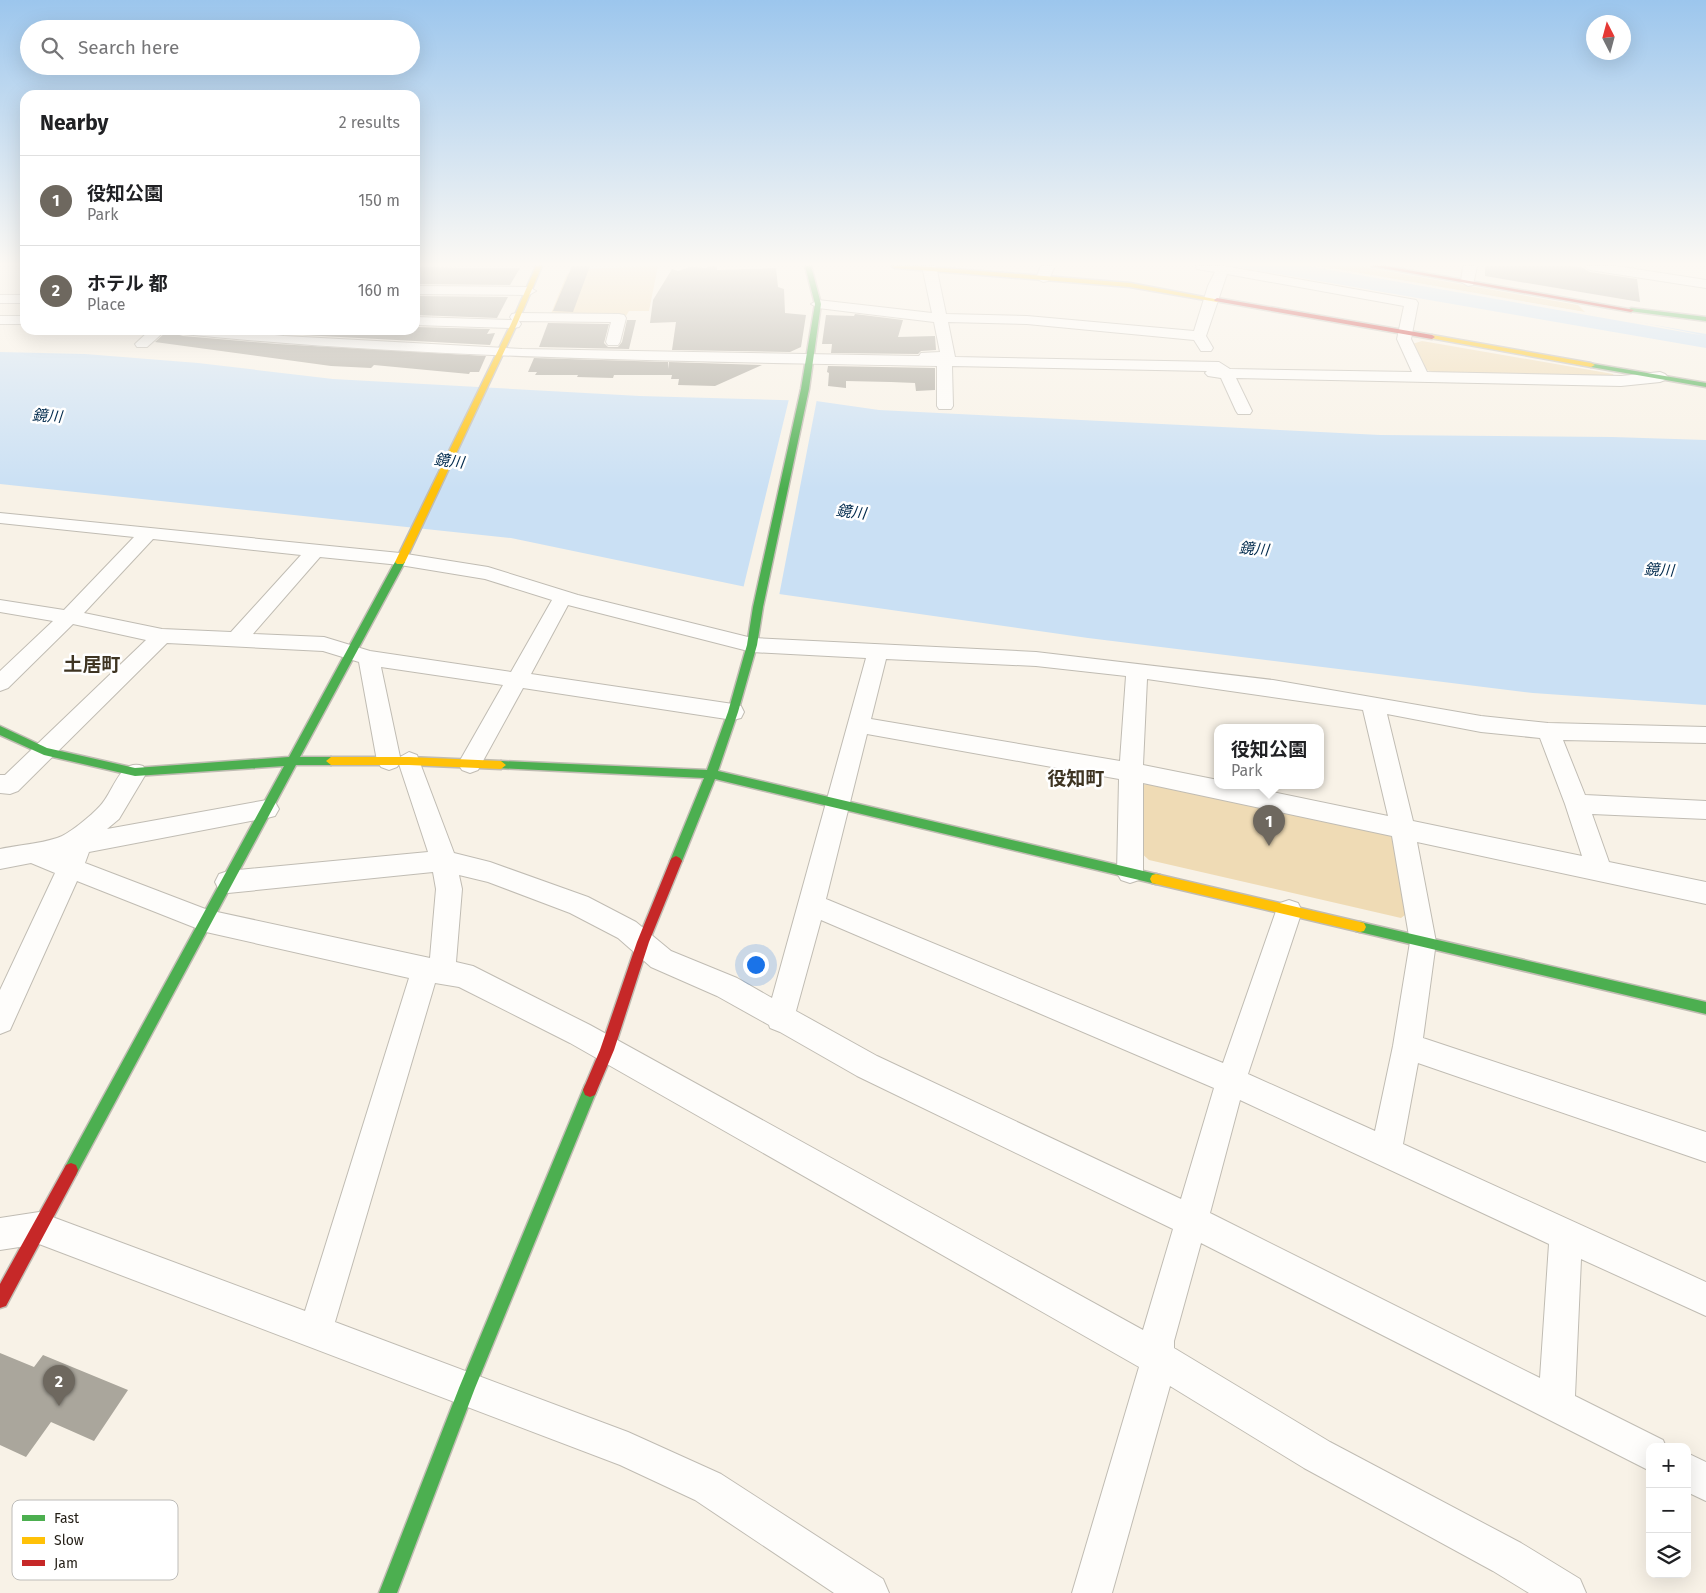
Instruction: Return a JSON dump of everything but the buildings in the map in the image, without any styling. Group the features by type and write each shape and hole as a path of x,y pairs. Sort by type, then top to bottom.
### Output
{"street":[{"path":"142,344 146,340"},
{"path":"290,340 500,352 529,344 810,358 909,360 944,364 1222,370 1422,377 1621,381 1660,377"},
{"path":"0,1300 292,762 360,655 403,552 506,340"},
{"path":"388,1593 467,1388 607,1050 642,942 711,774 733,712 752,645 758,607 805,389 813,340"},
{"path":"909,360 913,356 948,356 944,340"},
{"path":"1201,340 1222,370 1244,411"},
{"path":"1405,340 1422,377"},
{"path":"1448,340 1706,385"},
{"path":"944,364 945,406"},
{"path":"0,518 316,550 403,552 562,596 752,645 1036,659 1137,670 1374,704 1481,724 1548,731 1706,735"},
{"path":"0,683 69,617 148,534"},
{"path":"238,639 316,550"},
{"path":"470,764 562,596"},
{"path":"0,606 69,617 162,636 324,644 360,655 733,712"},
{"path":"0,784 10,785 162,636"},
{"path":"780,1019 860,726 878,650"},
{"path":"315,1333 433,971 449,889 444,861 399,761 360,655"},
{"path":"1130,873 1131,772 1137,670"},
{"path":"1374,704 1403,830 1423,942 1407,1046 1386,1152"},
{"path":"860,726 1131,772 1706,893"},
{"path":"0,730 44,751 136,772 292,762 399,761 711,774 1706,1008"},
{"path":"1548,731 1577,804 1599,870"},
{"path":"0,1021 9,981 70,854 90,830 110,812 136,772"},
{"path":"1577,804 1706,810"},
{"path":"0,859 32,854 70,854 116,836 267,809"},
{"path":"110,812 116,836"},
{"path":"70,854 206,921 433,971 463,975 580,1034 1156,1357 1316,1455 1507,1557 1566,1593"},
{"path":"228,882 444,861 490,872 579,905 627,930 661,959 727,987 780,1019 867,1066 1192,1221 1646,1451"},
{"path":"812,905 1231,1081 1706,1299"},
{"path":"1092,1593 1157,1371 1156,1341 1231,1081 1289,911"},
{"path":"1407,1046 1706,1147"},
{"path":"0,1234 39,1228 628,1450 708,1486 870,1593"},
{"path":"1556,1406 1566,1234"},
{"path":"1691,1474 1706,1482"}],"shaded area":[{"path":"1422,341 1613,374 1615,378 1441,375 1424,369 1412,344"},
{"path":"1149,783 1387,834 1396,840 1409,912 1401,918 1149,860 1140,852 1141,786"}],"water":[{"path":"1662,340 1706,340 1706,348"},
{"name":"鏡川","path":"0,352 85,354 198,363 333,379 640,396 816,401 879,410 1380,435 1612,437 1706,440 1706,705 1533,693 1088,638 779,594 511,538 0,484"}],"pier":[{"path":"789,399 817,399 779,596 743,589"}],"traffic: fast":[{"path":"676,861 703,797 733,712 752,645 758,607 805,389 812,340"},
{"path":"1591,365 1706,385"},
{"path":"71,1170 400,562"},
{"path":"0,730 44,751 135,772 293,761 331,761"},
{"path":"501,765 711,774 1156,879"},
{"path":"1360,927 1706,1008"},
{"path":"388,1593 467,1388 590,1090"}],"traffic: slow":[{"path":"400,562 506,340"},
{"path":"1451,340 1591,365"},
{"path":"331,761 409,761 501,765"},
{"path":"1156,879 1360,927"}],"traffic: jam":[{"path":"590,1090 607,1050 643,942 676,861"},
{"path":"0,1300 71,1170"}],"place":[{"name":"役知公園","path":"1269,846"},
{"name":"ホテル 都","path":"59,1406"}],"district":[{"name":"土居町","path":"92,664"},
{"name":"役知町","path":"1076,778"}]}
